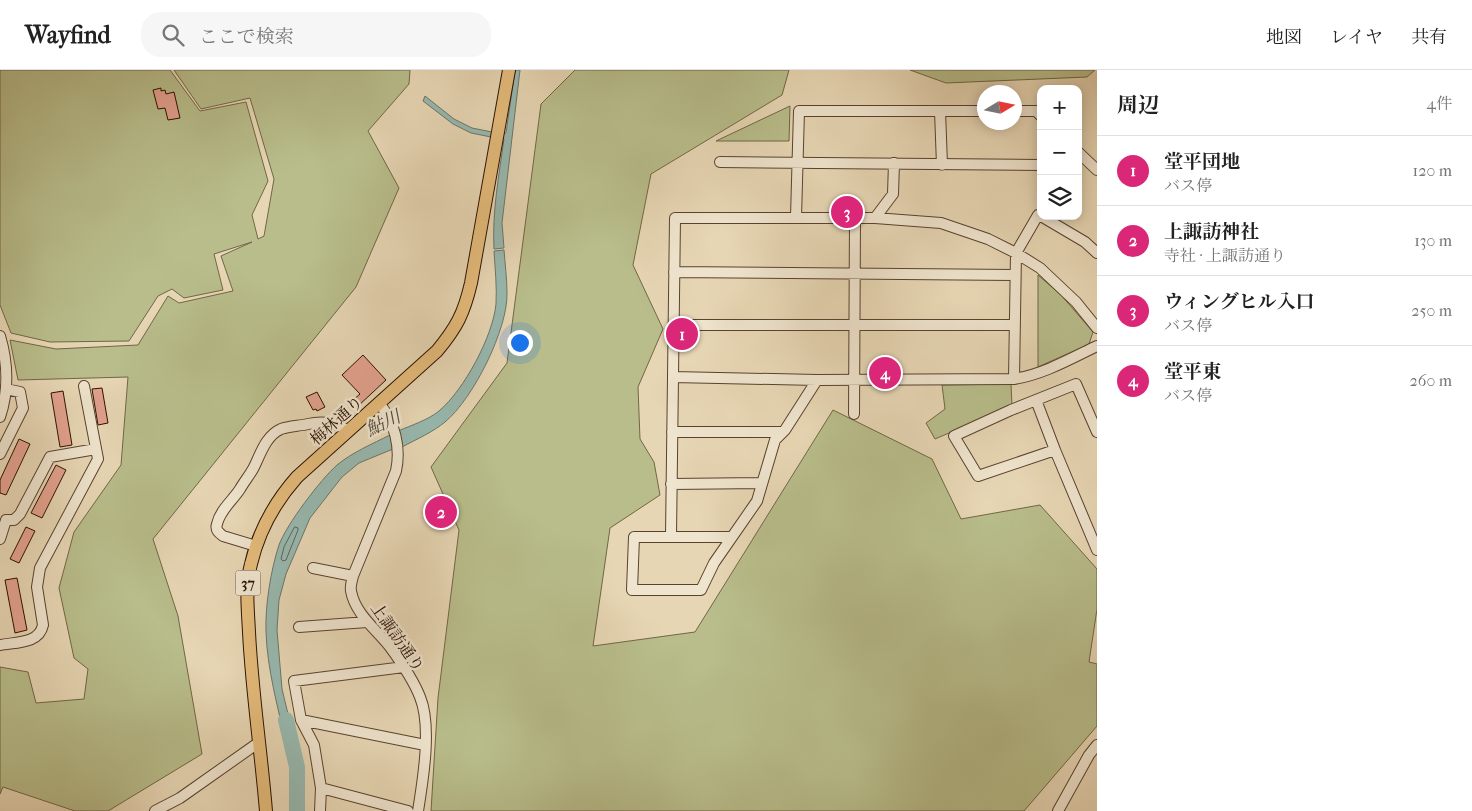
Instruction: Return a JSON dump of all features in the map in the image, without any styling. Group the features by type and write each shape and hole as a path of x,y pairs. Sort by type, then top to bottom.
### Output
{"main road":[{"name":"梅林通り","path":"266,811 250,662 247,593 250,564 262,529 283,493 307,468 437,351 453,332 467,300 471,283 509,72"}],"street":[{"path":"796,218 799,111 977,111"},
{"path":"940,111 942,165"},
{"path":"1022,111 1037,112"},
{"path":"1082,156 1095,168"},
{"path":"720,162 1037,165"},
{"path":"875,218 893,194 894,163"},
{"path":"1082,166 1095,168"},
{"path":"1014,379 1016,253 1037,217"},
{"path":"670,536 675,218 875,218 942,223 980,236 1016,253 1040,268 1076,302 1097,328"},
{"path":"854,414 855,218"},
{"path":"1048,220 1085,242 1097,253"},
{"path":"674,272 1015,275"},
{"path":"674,325 1014,325"},
{"path":"0,336 7,363 6,389 0,417"},
{"path":"673,377 817,380 1014,379 1039,373 1097,346"},
{"path":"732,537 634,536 632,590 701,590 714,563 757,501 775,440 783,432 817,380"},
{"path":"1055,450 978,476 954,436 1076,384 1097,432"},
{"path":"0,645 29,640 39,635 42,630 43,624 37,588 40,568 98,459 84,386"},
{"path":"0,454 23,408 20,392 6,389"},
{"path":"1036,400 1097,550"},
{"name":"上諏訪通り","path":"380,403 387,413 393,429 398,451 398,461 396,472 353,576 351,590 367,622 381,636 404,667 420,698 425,723 425,745 424,773 418,811"},
{"path":"256,546 223,536 218,533 216,527 217,521 252,470 264,446 280,430 315,422 343,426 348,431"},
{"path":"672,432 783,432"},
{"path":"0,539 6,520 14,520 20,514 50,457 96,449"},
{"path":"672,484 762,483"},
{"path":"312,568 353,576"},
{"path":"299,627 367,622"},
{"path":"320,811 321,788 314,745 301,720 294,681 404,667"},
{"path":"301,720 425,745"},
{"path":"155,811 180,798 258,743"},
{"path":"1058,811 1089,755 1097,745"},
{"path":"321,788 408,811"}],"green space":[{"path":"0,70 170,70 200,111 246,102 268,181 252,215 258,239 264,236 274,179 250,98 201,109 174,70 410,70 409,84 368,131 399,188 356,287 153,539 178,616 202,754 108,811 75,811 3,787 0,794 0,667 28,672 36,703 84,699 88,669 74,658 59,588 74,532 121,465 128,377 18,380 10,340 56,349 138,345 168,296 179,303 233,291 221,256 252,242 214,254 223,290 184,298 172,289 158,296 129,341 50,342 11,333 0,305"},
{"path":"575,70 789,70 782,95 651,174 633,265 663,329 638,387 640,439 654,462 660,495 610,528 593,646 695,632 833,410 932,459 961,519 1040,505 1097,569 1097,609 1089,662 1097,664 1097,726 1024,811 431,811 438,698 459,530 431,467 507,363 541,104"},
{"path":"910,70 1095,70 1087,77 946,83"},
{"path":"790,106 789,141 716,141"},
{"path":"1038,275 1061,295 1093,332 1089,344 1038,367"},
{"path":"1011,384 1012,406 935,439 926,423 945,409 942,385"}],"water":[{"path":"515,70 520,70 502,223 504,248 494,249 495,207 504,139 502,137 506,133"},
{"path":"425,96 454,119 472,128 492,132 491,137 471,133 453,124 423,101"},
{"path":"504,250 507,288 506,308 502,325 487,362 467,397 445,422 402,447 398,431 425,420 439,411 449,402 476,362 494,317 496,284 494,251"},
{"path":"390,435 393,449 359,463 342,477 310,518 286,574 279,600 277,630 282,689 294,739 286,744 271,674 266,631 269,588 279,545 296,515 313,491 337,465 363,448"},
{"path":"296,743 301,764 300,811 292,811 292,780 288,749"}],"building":[{"path":"161,88 161,91 165,90 166,94 174,92 180,118 168,120 165,108 158,109 153,90"},
{"path":"363,355 386,380 357,407 352,401 360,394 342,375"},
{"path":"102,388 108,423 98,425 92,389"},
{"path":"63,391 72,445 60,447 51,393"},
{"path":"317,392 325,407 317,411 316,409 313,410 306,397"},
{"path":"19,439 30,444 6,495 0,493 0,480"},
{"path":"56,465 66,470 42,518 31,513"},
{"path":"26,527 35,531 19,563 10,559"},
{"path":"17,578 27,630 15,633 5,580"}],"waterway":[{"name":"鮎川","path":"286,720 297,767 297,811"}],"place":[{"name":"ウィングヒル入口","path":"847,212"},
{"name":"堂平団地","path":"682,334"},
{"name":"堂平東","path":"885,373"},
{"name":"上諏訪神社","path":"441,512"}]}
